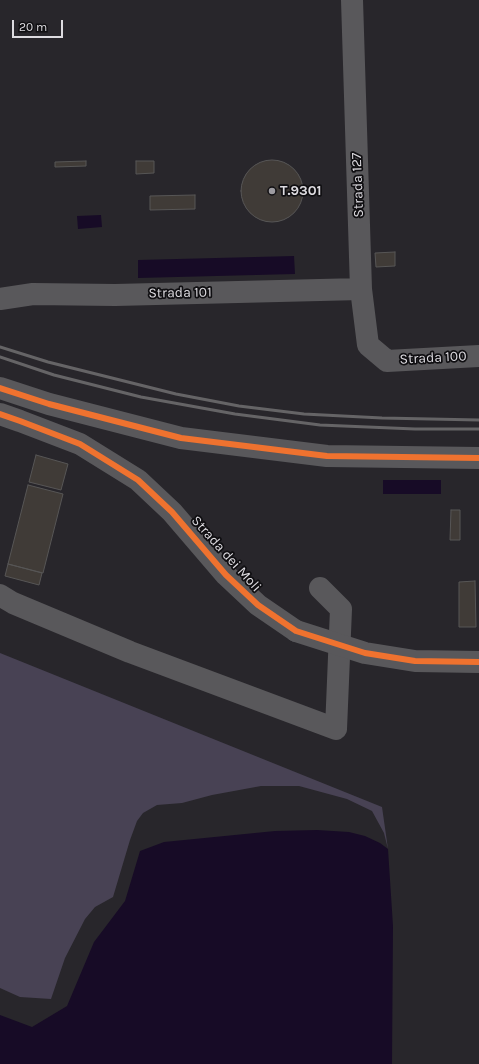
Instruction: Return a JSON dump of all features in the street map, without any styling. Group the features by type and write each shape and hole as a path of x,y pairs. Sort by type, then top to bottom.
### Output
{"street":[{"name":"Strada 127","path":"352,0 361,289 368,345 387,361"},
{"name":"Strada 101","path":"0,299 33,294 115,295 361,289"},
{"name":"Strada 100","path":"387,361 479,356"},
{"path":"0,388 49,404 181,438 327,456 479,458"},
{"name":"Strada dei Moli","path":"0,414 80,444 138,480 172,512 226,575 258,606 296,631 365,653 415,661 479,662"},
{"path":"0,595 13,603 130,652 336,729 341,609 320,588"}],"shaded area":[{"path":"101,215 102,227 78,229 77,216"},
{"path":"294,256 295,274 138,278 138,260"},
{"path":"383,480 441,480 441,494 383,494"},
{"path":"0,653 382,807 388,849 384,833 372,811 347,799 299,786 261,786 212,795 182,803 157,805 143,813 137,821 113,897 95,907 85,919 65,958 51,999 20,997 0,988"},
{"path":"317,830 349,832 365,836 380,843 388,849 393,926 392,1064 0,1064 0,1015 32,1027 67,1006 94,942 125,901 140,851 164,842 275,831"}],"building":[{"name":"T.9301","path":"266,160 278,160 294,169 301,179 303,191 301,203 294,213 278,222 266,222 255,217 246,208 241,197 241,185 246,174 255,165"},
{"path":"86,161 86,166 55,167 55,162"},
{"path":"136,161 154,161 154,173 136,174"},
{"path":"195,195 195,209 150,210 150,196"},
{"path":"395,252 395,266 376,267 375,253"},
{"path":"36,455 68,464 61,490 29,482"},
{"path":"28,485 63,494 43,573 8,564"},
{"path":"451,510 460,510 460,540 450,540"},
{"path":"8,564 42,573 39,585 5,576"},
{"path":"475,581 476,627 459,627 459,582"}],"railway":[{"path":"0,347 48,362 176,394 239,406 304,414 382,418 479,420"},
{"path":"0,357 54,375 141,397 235,414 320,425 415,429 479,429"}],"cycle path":[{"path":"0,388 49,404 181,438 327,456 479,458"},
{"path":"0,414 80,444 138,480 172,512 226,575 258,605 296,631 365,653 415,661 479,662"}],"place":[{"name":"T.9301","path":"272,191"}]}
